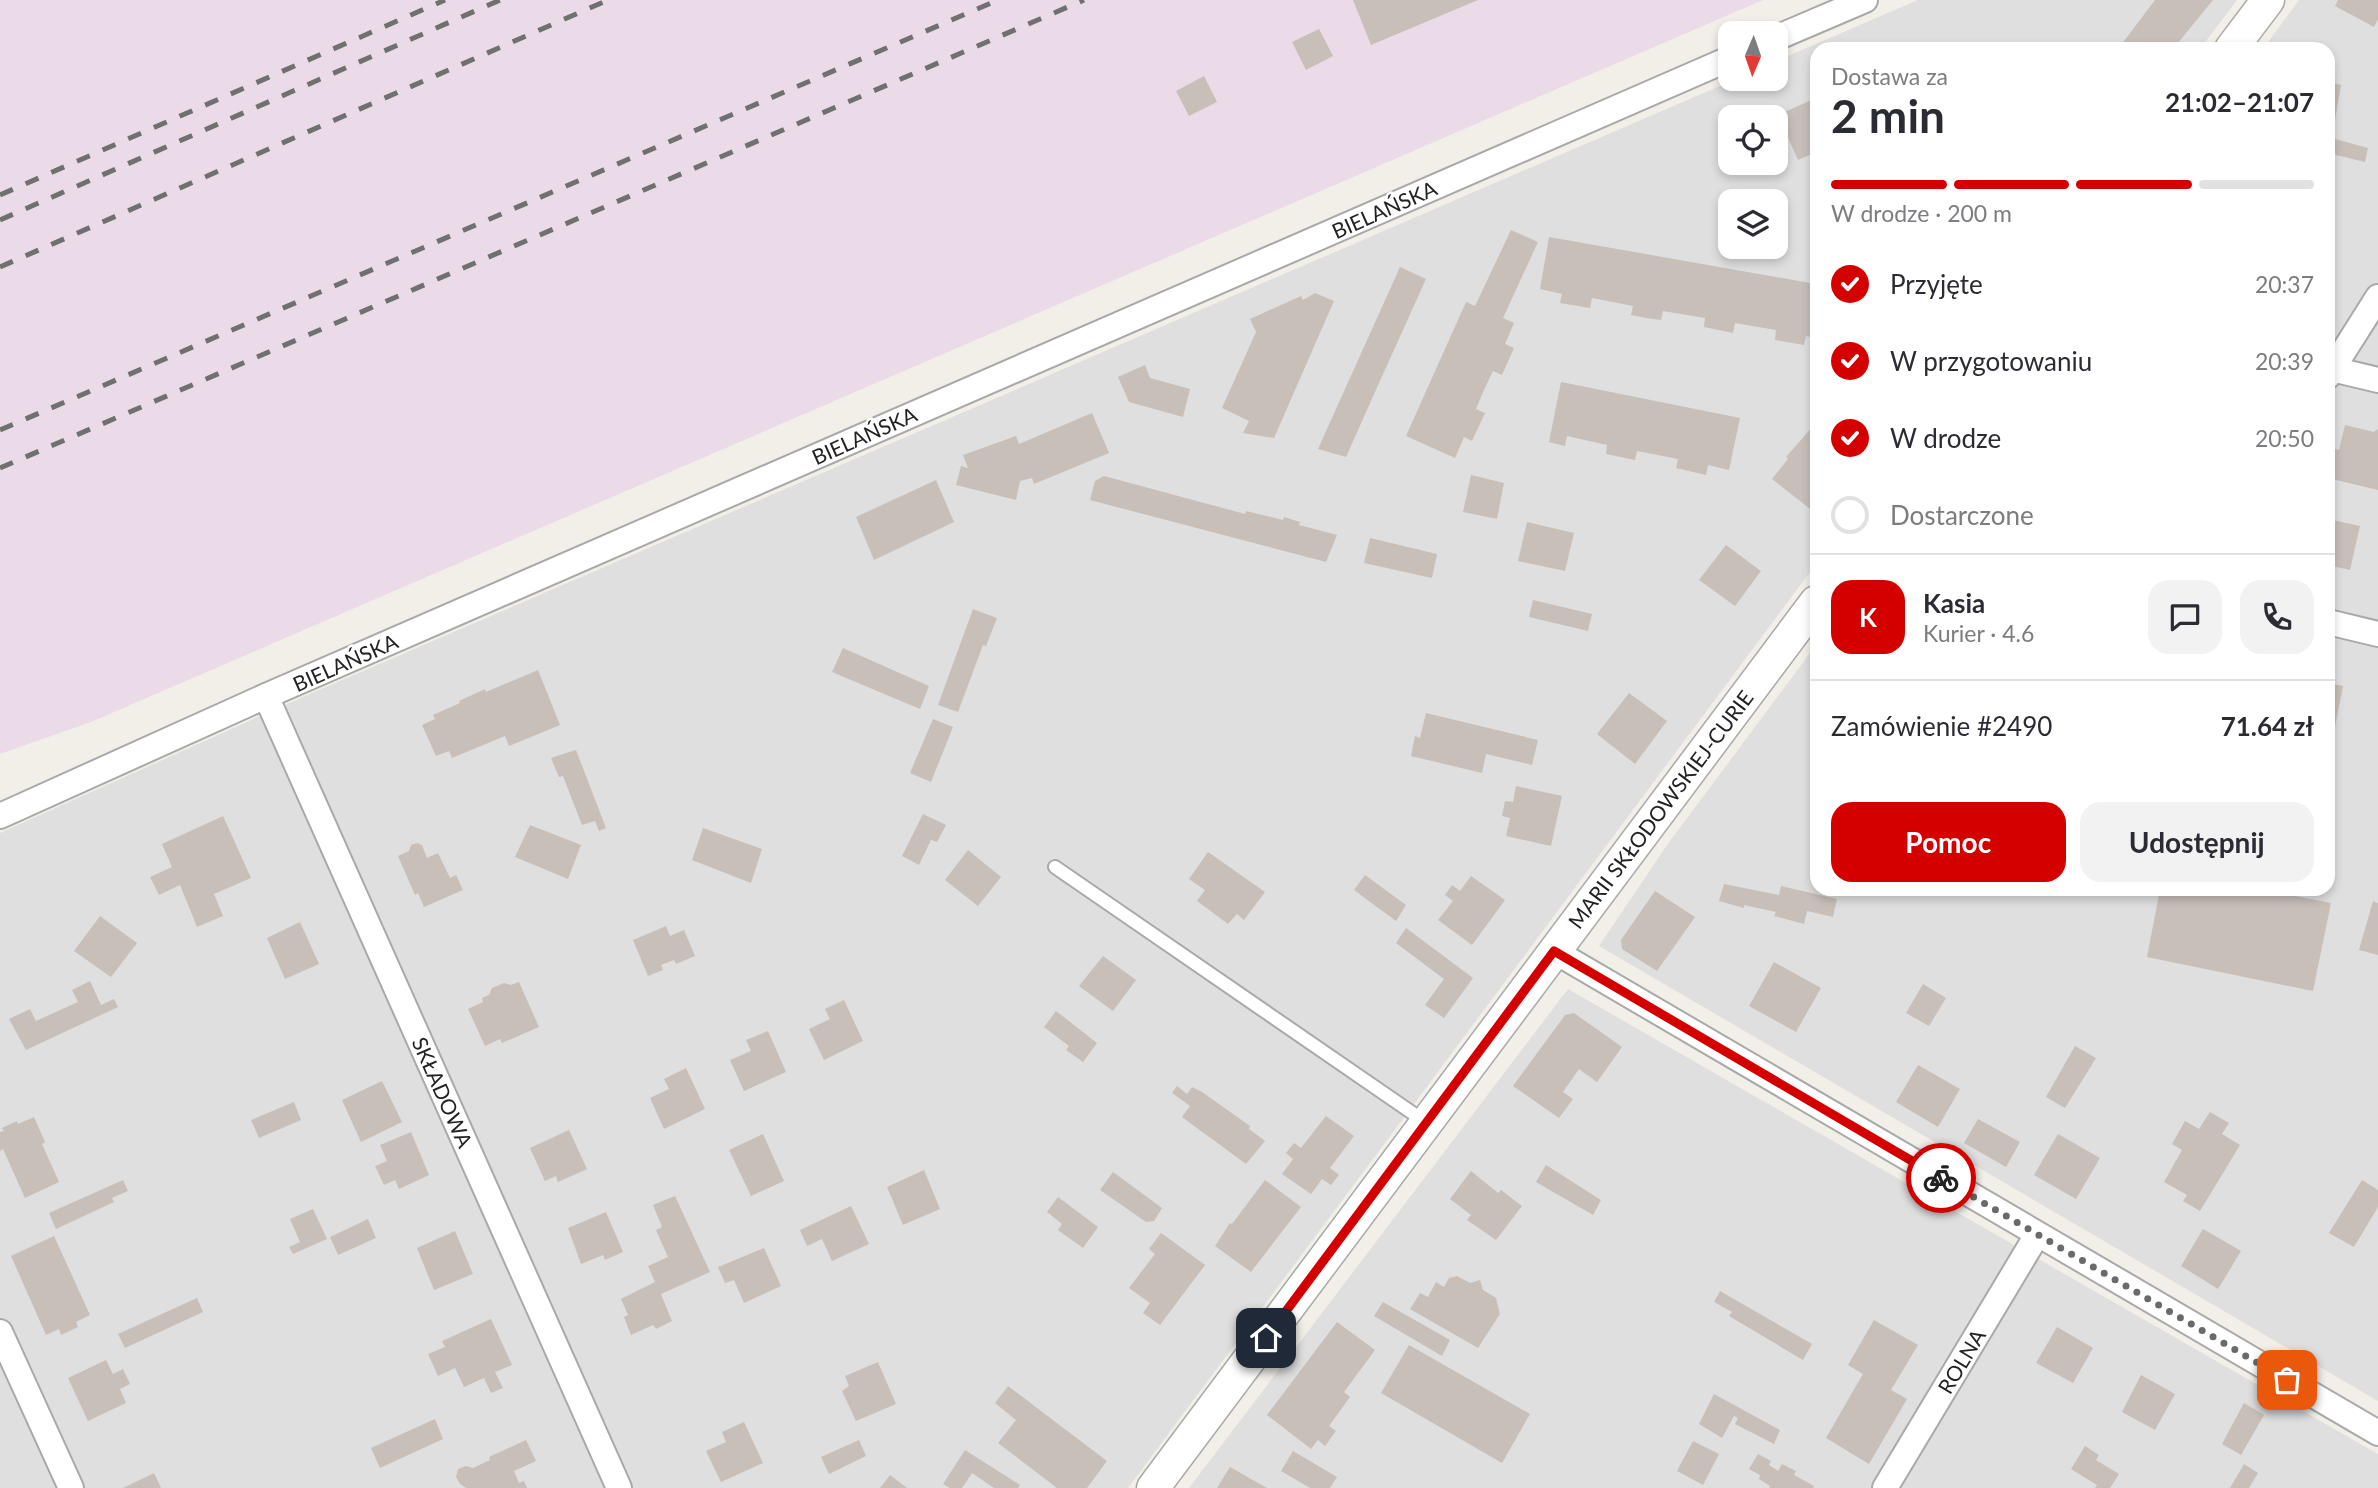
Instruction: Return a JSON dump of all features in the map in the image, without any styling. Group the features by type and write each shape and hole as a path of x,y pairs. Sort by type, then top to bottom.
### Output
{"street":[{"path":"1788,33 1864,0"},
{"path":"2236,42 2268,0"},
{"name":"BIELAŃSKA","path":"0,816 267,696 1718,64"},
{"path":"2335,365 2378,297"},
{"path":"2335,374 2378,380"},
{"name":"MARII SKŁODOWSKIEJ-CURIE","path":"1153,1488 1810,610"},
{"path":"2335,624 2378,634"},
{"name":"SKŁADOWA","path":"267,696 619,1488"},
{"path":"1554,951 2378,1433"},
{"name":"ROLNA","path":"1885,1488 2037,1235"},
{"path":"0,1332 71,1488"}],"lane":[{"path":"1055,867 1427,1123"}],"shaded area":[{"path":"0,0 1763,0 91,722 0,754"},
{"path":"1918,0 2237,0 2205,42 1820,42"},
{"path":"2299,0 2378,0 2378,1401 1599,946 1667,845 1810,653 1810,896 2335,896 2335,42 2268,42"},
{"path":"1810,46 1810,572 1128,1488 0,1488 0,833 296,700 1718,87 1718,91 1788,91 1788,56"},
{"path":"1568,989 2378,1454 2378,1488 1189,1488"}],"building":[{"path":"1353,0 1478,0 1371,45"},
{"path":"2155,0 2213,0 2179,42 2123,42"},
{"path":"2338,0 2378,0 2378,19 2374,27 2335,6"},
{"path":"1319,29 1333,56 1306,70 1292,42"},
{"path":"1204,76 1217,102 1189,116 1176,91"},
{"path":"2335,84 2341,85 2335,120"},
{"path":"1810,101 1810,155 1798,160 1788,138 1788,111"},
{"path":"2335,139 2368,148 2365,162 2335,155"},
{"path":"1511,230 1538,242 1503,318 1514,323 1505,344 1514,348 1502,375 1493,371 1476,409 1485,413 1472,441 1464,437 1455,458 1406,436 1466,302 1475,306"},
{"path":"1549,237 1810,283 1810,337 1806,336 1804,345 1775,340 1776,330 1735,323 1733,333 1704,327 1705,318 1663,311 1661,320 1646,318 1631,315 1633,306 1592,298 1590,308 1560,303 1562,294 1540,289"},
{"path":"1400,267 1426,279 1346,457 1318,449"},
{"path":"1315,293 1334,301 1274,438 1243,433 1249,421 1222,408 1256,332 1250,319 1301,296 1303,300"},
{"path":"1145,365 1150,378 1190,389 1183,417 1129,402 1118,377"},
{"path":"1561,382 1740,418 1729,470 1708,465 1706,475 1676,468 1678,459 1637,451 1635,460 1606,454 1607,445 1567,436 1565,446 1549,442"},
{"path":"1092,413 1109,453 1034,484 1032,478 1020,481 1016,500 956,485 961,466 968,468 963,455 1016,436 1019,444"},
{"path":"2345,425 2374,432 2378,429 2378,490 2335,480 2335,449 2339,450"},
{"path":"1810,430 1810,509 1772,479 1788,459 1786,457"},
{"path":"1471,475 1504,483 1497,519 1463,512"},
{"path":"1104,476 1245,514 1246,511 1283,520 1284,517 1300,522 1299,525 1337,535 1326,562 1090,500 1095,481"},
{"path":"936,480 954,522 874,560 856,517"},
{"path":"2335,521 2360,526 2350,570 2335,567"},
{"path":"1527,522 1574,533 1565,571 1518,561"},
{"path":"1370,538 1437,554 1432,578 1364,563"},
{"path":"1726,545 1761,571 1735,606 1699,580"},
{"path":"1533,600 1592,614 1588,631 1529,617"},
{"path":"973,609 997,618 986,646 983,645 958,712 938,705"},
{"path":"843,648 929,686 920,709 832,672"},
{"path":"538,670 560,725 509,746 505,736 452,758 449,751 436,756 422,725 435,719 433,715 485,689 486,692"},
{"path":"2335,684 2343,686 2335,727"},
{"path":"1629,693 1667,721 1635,764 1597,734"},
{"path":"1426,713 1538,740 1532,765 1486,754 1482,773 1411,756 1415,736 1420,738"},
{"path":"933,719 953,727 931,782 910,773"},
{"path":"576,750 606,828 599,831 595,821 582,825 563,776 559,777 551,758"},
{"path":"1516,786 1562,796 1551,846 1506,836 1510,818 1502,816 1505,801 1513,802"},
{"path":"923,814 946,825 937,842 931,840 919,865 902,856"},
{"path":"223,816 251,878 214,894 223,916 197,927 180,885 159,895 150,877 172,867 162,844"},
{"path":"530,825 581,845 568,879 515,857"},
{"path":"703,828 762,849 751,883 692,860"},
{"path":"417,843 422,845 427,858 438,853 450,878 456,875 463,890 424,907 418,893 415,895 398,856"},
{"path":"968,850 1001,877 978,906 945,880"},
{"path":"1208,852 1265,892 1244,920 1237,914 1228,924 1197,901 1205,890 1189,879"},
{"path":"1365,875 1406,905 1396,921 1354,890"},
{"path":"1471,876 1505,900 1472,945 1438,920 1453,901 1445,895 1452,885 1460,891"},
{"path":"1724,884 1779,895 1781,886 1810,893 1810,896 1837,899 1833,917 1807,911 1804,924 1774,916 1776,912 1744,905 1744,908 1719,901"},
{"path":"1655,891 1695,917 1657,971 1622,949 1621,940"},
{"path":"2159,896 2295,896 2331,903 2313,991 2147,957"},
{"path":"2373,901 2378,903 2378,955 2359,950"},
{"path":"100,916 137,943 111,977 74,951"},
{"path":"300,922 319,964 285,979 267,938"},
{"path":"666,926 670,936 684,930 695,956 676,964 674,960 661,965 663,970 648,976 633,940"},
{"path":"1406,928 1473,978 1444,1018 1425,1005 1444,979 1396,943"},
{"path":"1103,956 1136,980 1113,1011 1079,986"},
{"path":"1774,962 1821,988 1796,1032 1749,1006"},
{"path":"90,981 101,1005 114,999 118,1007 26,1050 9,1019 30,1009 36,1021 78,1002 72,990"},
{"path":"519,982 539,1027 502,1043 500,1039 485,1046 468,1009 483,1002 482,998 489,995 492,988 504,983 511,985"},
{"path":"1923,984 1946,998 1929,1026 1906,1013"},
{"path":"844,1000 863,1041 824,1060 809,1029 830,1019 825,1009"},
{"path":"1056,1011 1097,1043 1083,1062 1066,1050 1069,1046 1044,1027"},
{"path":"1574,1013 1622,1047 1597,1082 1579,1069 1563,1092 1573,1099 1559,1118 1513,1086 1565,1015"},
{"path":"768,1031 786,1072 744,1091 730,1060 751,1051 746,1040"},
{"path":"2075,1046 2096,1058 2065,1108 2046,1097"},
{"path":"1918,1065 1960,1089 1938,1127 1896,1102"},
{"path":"686,1068 705,1109 664,1129 650,1098 669,1089 664,1079"},
{"path":"382,1081 402,1122 361,1142 342,1100"},
{"path":"1177,1086 1187,1094 1192,1087 1202,1092 1250,1126 1249,1129 1265,1141 1246,1164 1182,1117 1190,1106 1172,1093"},
{"path":"294,1102 301,1120 259,1138 251,1120"},
{"path":"2210,1112 2229,1123 2222,1134 2240,1145 2200,1211 2183,1201 2187,1195 2164,1182 2182,1150 2172,1144 2185,1121 2199,1129"},
{"path":"1326,1116 1354,1136 1330,1168 1339,1175 1331,1185 1322,1179 1311,1194 1282,1174 1293,1159 1286,1153 1294,1143 1301,1148"},
{"path":"34,1117 45,1142 42,1144 59,1182 25,1198 3,1149 0,1151 0,1132 4,1131 2,1128 17,1121 18,1124"},
{"path":"1978,1119 2020,1142 2006,1167 1964,1143"},
{"path":"569,1130 587,1169 558,1182 556,1176 545,1181 530,1148"},
{"path":"411,1132 429,1175 399,1189 395,1180 384,1185 375,1166 387,1161 380,1145"},
{"path":"763,1134 784,1181 751,1196 729,1150"},
{"path":"2058,1134 2100,1158 2076,1199 2034,1175"},
{"path":"1546,1165 1601,1200 1593,1215 1536,1182"},
{"path":"924,1170 940,1209 903,1225 887,1187"},
{"path":"1471,1171 1498,1193 1501,1190 1522,1206 1496,1240 1467,1220 1471,1215 1450,1199"},
{"path":"1113,1172 1162,1208 1154,1221 1146,1222 1100,1190"},
{"path":"123,1180 128,1191 112,1198 114,1202 56,1229 49,1213"},
{"path":"1265,1180 1301,1207 1251,1272 1215,1246"},
{"path":"2362,1180 2378,1190 2378,1207 2354,1247 2329,1233"},
{"path":"675,1196 710,1272 661,1294 672,1321 656,1329 653,1325 631,1335 624,1317 628,1315 621,1299 655,1282 648,1266 668,1257 656,1230 662,1227 653,1205"},
{"path":"1058,1197 1098,1227 1083,1248 1058,1230 1062,1224 1047,1212"},
{"path":"851,1206 869,1244 832,1261 822,1239 807,1246 800,1230"},
{"path":"313,1209 327,1239 293,1254 289,1247 300,1242 290,1219"},
{"path":"606,1212 623,1252 605,1260 603,1255 581,1264 568,1228"},
{"path":"368,1219 376,1238 338,1255 330,1237"},
{"path":"2203,1229 2241,1251 2218,1289 2181,1266"},
{"path":"455,1231 473,1274 434,1290 417,1248"},
{"path":"1161,1233 1205,1265 1160,1325 1143,1313 1150,1303 1129,1288 1155,1254 1149,1249"},
{"path":"54,1236 90,1315 76,1322 78,1327 61,1335 59,1329 46,1335 11,1256"},
{"path":"764,1248 781,1286 744,1303 734,1280 725,1283 718,1267"},
{"path":"1457,1276 1470,1283 1480,1280 1483,1290 1496,1298 1500,1314 1478,1348 1410,1309 1420,1293 1428,1297 1436,1282 1444,1287 1449,1278"},
{"path":"1720,1291 1812,1344 1803,1360 1729,1316 1732,1312 1714,1302"},
{"path":"197,1298 203,1312 125,1348 118,1334"},
{"path":"1383,1302 1450,1340 1442,1356 1374,1316"},
{"path":"491,1319 512,1365 495,1372 503,1388 491,1393 484,1378 464,1387 455,1368 438,1376 428,1354 445,1347 442,1341"},
{"path":"1874,1320 1918,1345 1891,1390 1907,1399 1869,1464 1826,1438 1863,1374 1848,1365"},
{"path":"1337,1322 1375,1350 1344,1392 1350,1397 1329,1426 1336,1431 1325,1446 1318,1440 1311,1449 1267,1415"},
{"path":"2057,1327 2093,1348 2073,1383 2036,1363"},
{"path":"1409,1345 1530,1414 1502,1463 1381,1393"},
{"path":"106,1360 113,1374 123,1369 130,1384 120,1389 126,1403 88,1421 68,1378"},
{"path":"878,1362 896,1404 856,1421 842,1391 849,1386 845,1376"},
{"path":"2141,1375 2175,1394 2155,1430 2122,1412"},
{"path":"1008,1386 1107,1461 1087,1488 1057,1488 998,1443 1016,1420 995,1403"},
{"path":"1714,1394 1780,1430 1774,1444 1735,1424 1738,1418 1734,1416 1722,1438 1699,1424"},
{"path":"2244,1403 2264,1415 2241,1455 2222,1444"},
{"path":"435,1419 443,1439 380,1468 371,1448"},
{"path":"744,1422 763,1463 721,1482 706,1451 726,1442 722,1432"},
{"path":"526,1440 536,1461 514,1471 519,1483 524,1481 527,1488 466,1488 460,1484 456,1477 458,1469 466,1466 473,1468 490,1460 489,1457"},
{"path":"859,1440 866,1456 829,1474 821,1457"},
{"path":"1693,1441 1719,1454 1703,1485 1677,1471"},
{"path":"2085,1446 2099,1455 2096,1460 2119,1474 2110,1488 2095,1488 2097,1485 2071,1469"},
{"path":"965,1450 1020,1485 1018,1488 994,1488 972,1473 962,1488 950,1488 943,1484"},
{"path":"1293,1451 1337,1477 1330,1488 1310,1488 1281,1471"},
{"path":"1758,1454 1771,1461 1769,1465 1778,1471 1782,1464 1796,1471 1794,1475 1814,1486 1813,1488 1769,1488 1770,1486 1759,1479 1760,1475 1749,1469"},
{"path":"2244,1464 2258,1473 2249,1488 2230,1488"},
{"path":"1230,1467 1267,1488 1217,1488"},
{"path":"154,1473 161,1488 123,1488"},
{"path":"890,1475 907,1488 880,1488"}],"railway":[{"path":"0,195 445,0"},
{"path":"0,220 500,0"},
{"path":"0,267 608,0"},
{"path":"0,430 998,0"},
{"path":"0,468 1084,0"}],"way so far":[{"path":"1941,1178 2287,1380"}],"route":[{"path":"1266,1338 1554,951 1941,1178"}]}
